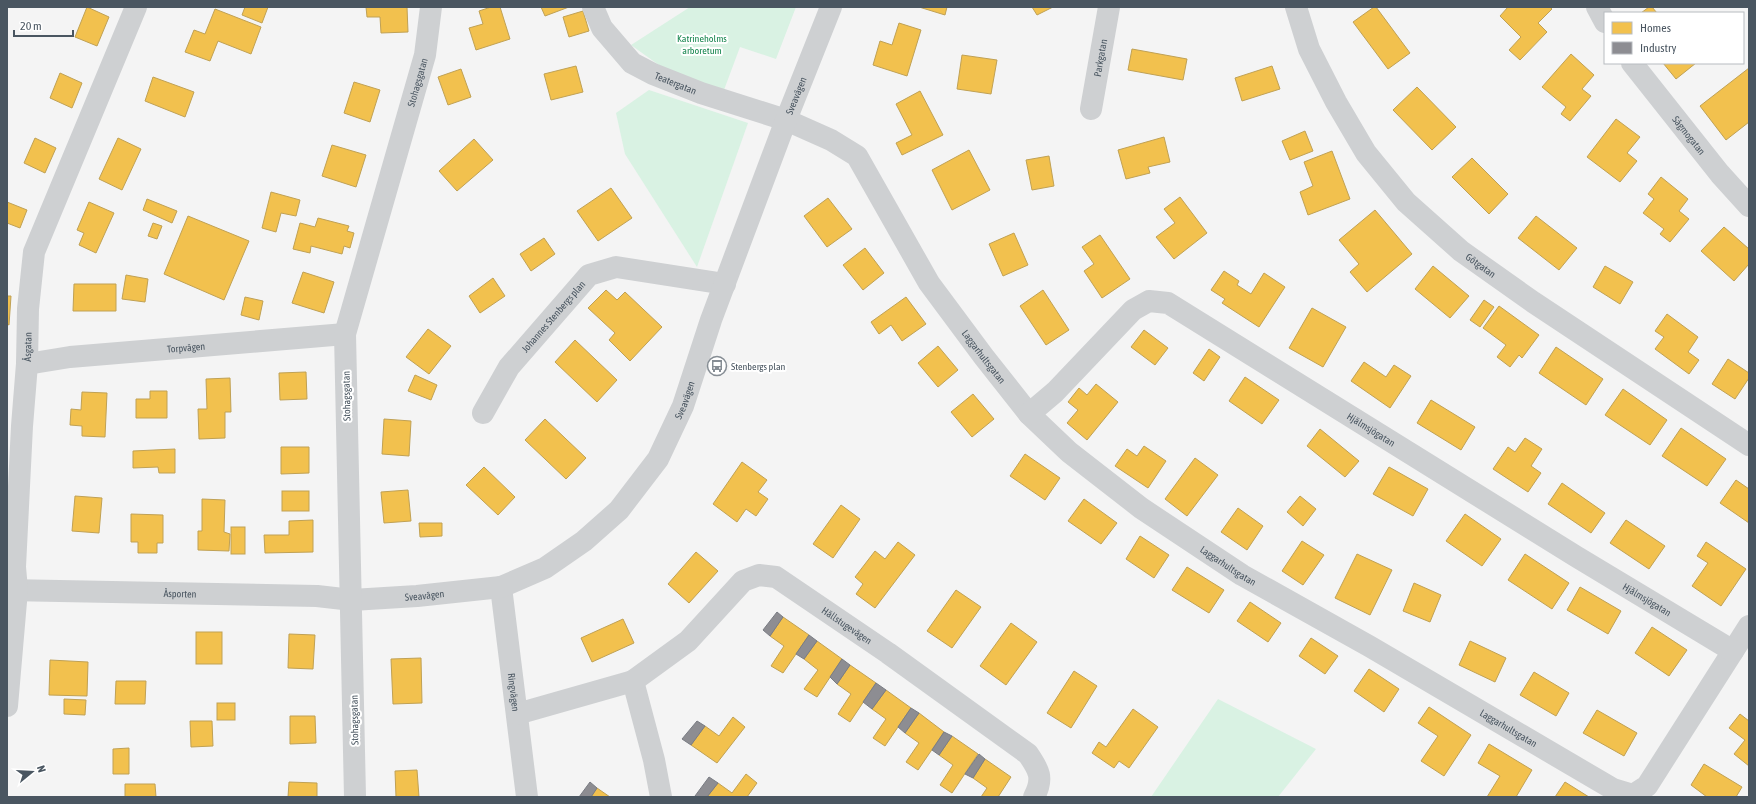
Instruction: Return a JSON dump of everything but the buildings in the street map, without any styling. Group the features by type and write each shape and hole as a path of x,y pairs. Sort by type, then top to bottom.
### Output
{"street":[{"name":"Åsgatan","path":"7,706 12,590 15,567 22,426 28,364 28,309 34,252 136,7"},
{"name":"Stohagsgatan","path":"355,797 352,600 347,456 346,334 425,55 431,7"},
{"name":"Teatergatan","path":"593,7 602,28 632,62 653,74 701,93 786,120"},
{"name":"Sveavägen","path":"352,600 417,596 501,587 544,568 584,541 619,510 658,459 683,406 725,284 786,120 831,7"},
{"name":"Parkgatan","path":"1091,109 1110,7"},
{"name":"Götgatan","path":"1296,7 1309,49 1336,102 1366,153 1406,202 1461,251 1513,288 1749,445"},
{"path":"1597,7 1604,20"},
{"name":"Sågmogatan","path":"1633,64 1720,174 1749,206"},
{"name":"Laggarhultsgatan","path":"786,120 831,140 857,156 929,283 1029,414 1069,452 1141,508 1242,575 1382,653 1613,789 1633,795 1647,786 1749,626"},
{"name":"Johannes Stenbergs plan","path":"483,413 509,367 589,274 616,267 725,284"},
{"name":"Hjälmsjögatan","path":"1029,414 1055,392 1133,310 1149,301 1168,304 1570,552 1733,650"},
{"name":"Torpvägen","path":"28,364 70,357 346,334"},
{"name":"Hällstugevägen","path":"517,714 634,682 688,641 743,581 759,575 776,577 888,653 1028,754 1040,772 1039,788 1034,797"},
{"name":"Ringvägen","path":"501,587 527,797"},
{"name":"Åsporten","path":"12,590 317,596 352,600"},
{"path":"634,682 654,760 661,797"}],"green space":[{"name":"Katrineholms arboretum","path":"690,7 796,7 776,59 740,47 724,90 670,73 631,45"},
{"path":"649,90 748,123 697,267 625,154 616,113"},
{"path":"1218,699 1316,749 1278,797 1151,797"}],"place":[{"name":"Stenbergs plan","path":"717,366"}]}
